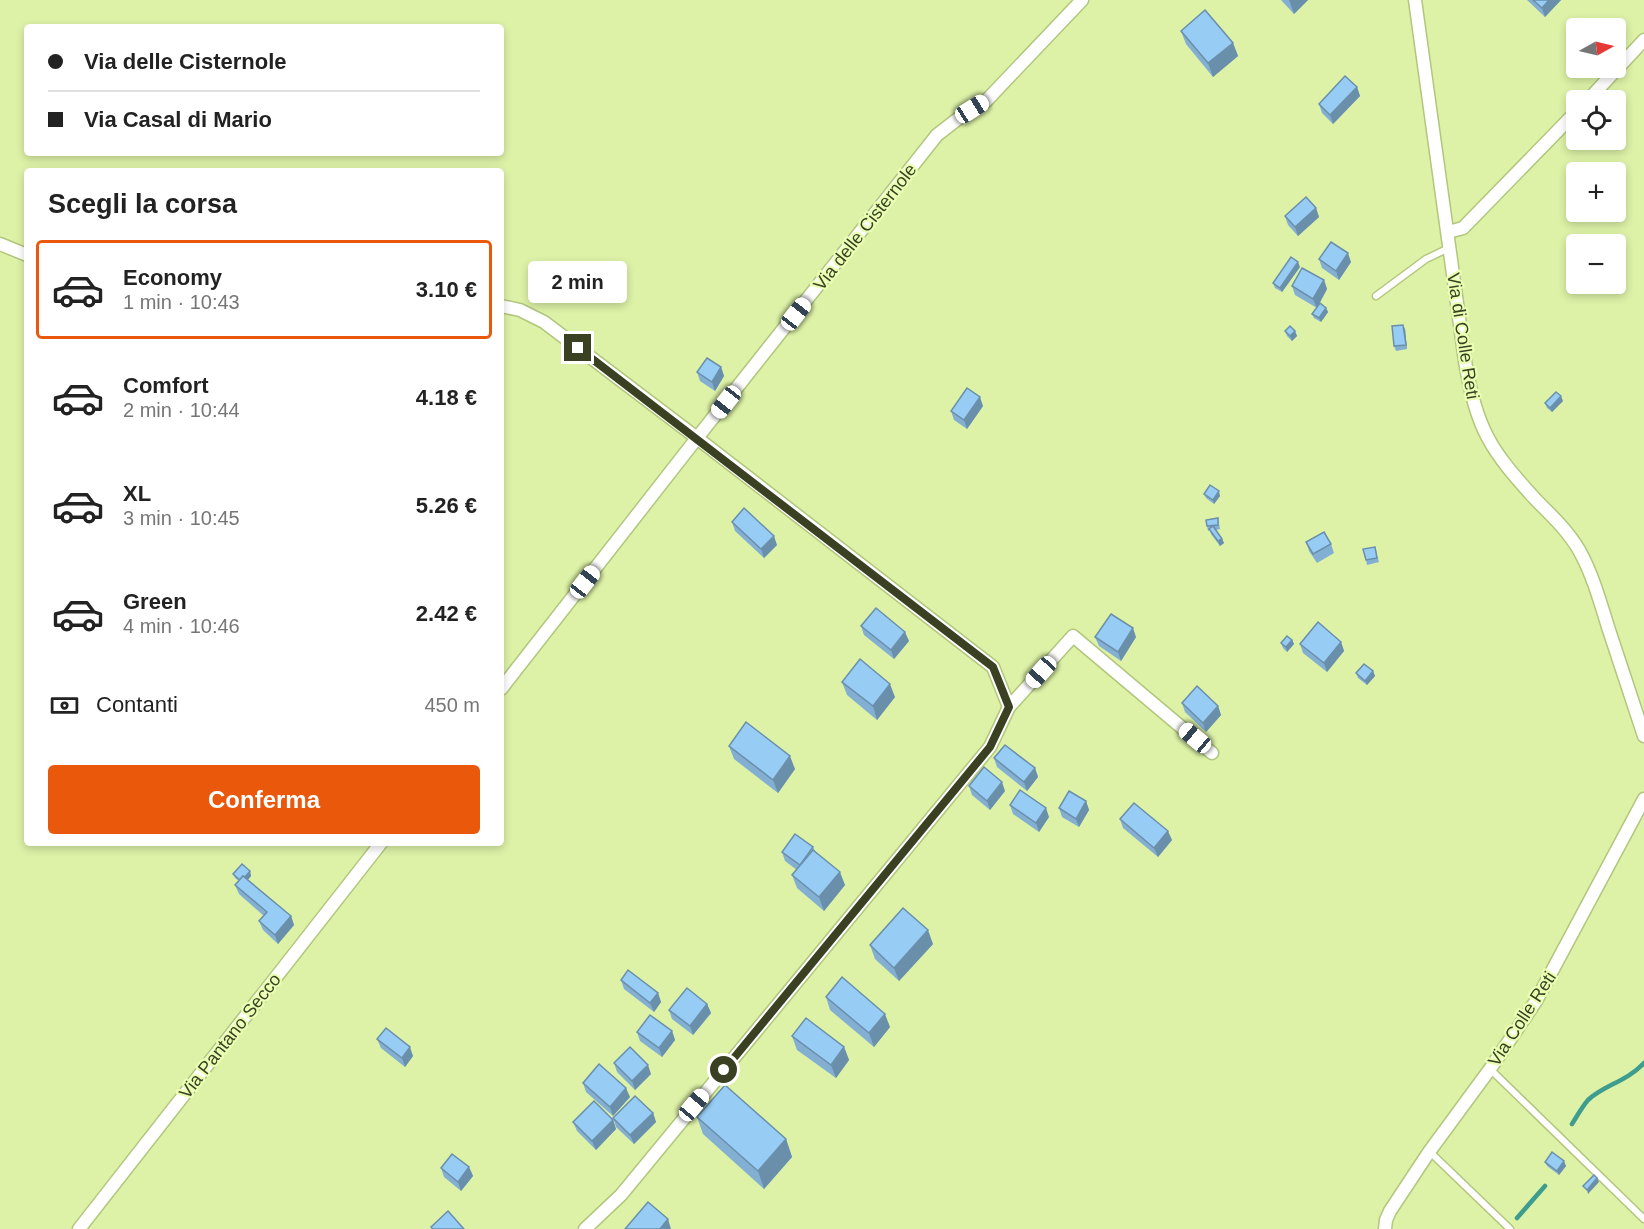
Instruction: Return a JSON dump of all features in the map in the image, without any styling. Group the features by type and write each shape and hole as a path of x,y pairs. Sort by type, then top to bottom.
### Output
{"street":[{"name":"Via delle Cisternole","path":"697,438 936,135 986,101 1082,0"},
{"name":"Via di Colle Reti","path":"1415,0 1470,389 1480,425 1503,462 1565,531 1583,557 1644,736"},
{"path":"1597,90 1644,40"},
{"path":"1448,232 1463,228 1566,122"},
{"path":"0,244 24,254"},
{"path":"504,307 520,310 544,322 993,667 1009,707"},
{"path":"504,685 697,438"},
{"path":"585,1229 621,1195 990,747 1009,707 1072,636 1212,753"},
{"name":"Via Colle Reti","path":"1385,1229 1387,1216 1429,1152 1490,1070 1544,988 1644,799"},
{"name":"Via Pantano Secco","path":"79,1229 379,846"}],"lane":[{"path":"1376,296 1426,259 1450,248"},
{"path":"1490,1070 1644,1219"},
{"path":"1429,1152 1510,1229"}],"building":[{"path":"1533,0 1549,0 1542,8"},
{"path":"1205,10 1233,43 1208,63 1181,31"},
{"path":"1345,76 1357,87 1330,115 1319,104"},
{"path":"1306,197 1316,208 1295,227 1285,216"},
{"path":"1331,242 1348,253 1336,271 1319,259"},
{"path":"1291,257 1298,262 1280,288 1273,283"},
{"path":"585,264 598,268 595,285 582,281"},
{"path":"1302,268 1324,280 1313,299 1292,286"},
{"path":"1320,303 1326,308 1319,318 1312,314"},
{"path":"1403,325 1406,345 1394,346 1392,326"},
{"path":"1290,326 1295,331 1290,336 1285,331"},
{"path":"707,358 721,367 712,382 697,372"},
{"path":"967,388 980,397 964,420 951,411"},
{"path":"1556,392 1561,396 1550,408 1545,403"},
{"path":"1210,485 1219,491 1213,500 1204,494"},
{"path":"744,508 774,536 761,549 732,522"},
{"path":"1218,518 1218,525 1207,526 1206,520"},
{"path":"1213,526 1222,539 1218,541 1209,529"},
{"path":"1324,532 1331,544 1313,554 1306,542"},
{"path":"1375,547 1377,558 1366,560 1363,549"},
{"path":"876,608 905,632 891,650 861,626"},
{"path":"1111,614 1133,628 1118,652 1095,637"},
{"path":"1318,622 1341,642 1324,663 1300,644"},
{"path":"1287,636 1292,640 1286,647 1281,643"},
{"path":"860,659 890,684 873,706 842,682"},
{"path":"1364,664 1373,671 1365,681 1356,673"},
{"path":"1197,686 1218,706 1203,723 1182,703"},
{"path":"746,722 790,756 773,780 729,746"},
{"path":"1005,745 1035,768 1024,782 994,758"},
{"path":"984,767 1002,782 987,801 969,786"},
{"path":"1020,790 1046,808 1036,823 1010,805"},
{"path":"1069,791 1086,801 1076,819 1059,808"},
{"path":"1134,803 1168,831 1154,848 1120,819"},
{"path":"795,834 813,847 800,865 782,852"},
{"path":"813,850 840,872 819,897 792,875"},
{"path":"242,864 250,871 240,880 233,874"},
{"path":"243,876 291,916 275,935 259,921 267,912 235,885"},
{"path":"903,908 928,930 894,968 870,945"},
{"path":"628,970 658,993 650,1003 621,980"},
{"path":"842,977 885,1014 869,1033 826,997"},
{"path":"687,988 707,1004 690,1026 669,1010"},
{"path":"650,1015 672,1031 659,1048 637,1032"},
{"path":"806,1018 844,1047 831,1065 792,1036"},
{"path":"386,1028 410,1047 402,1058 377,1039"},
{"path":"630,1047 648,1065 632,1081 614,1063"},
{"path":"599,1064 626,1088 610,1107 583,1083"},
{"path":"725,1085 786,1139 758,1171 697,1117"},
{"path":"635,1096 653,1113 630,1135 613,1118"},
{"path":"594,1101 613,1120 592,1141 573,1122"},
{"path":"1552,1152 1564,1161 1557,1171 1545,1162"},
{"path":"452,1154 469,1167 458,1182 441,1168"},
{"path":"1594,1175 1597,1178 1587,1190 1583,1186"},
{"path":"648,1202 668,1219 660,1229 625,1229"},
{"path":"448,1211 464,1229 433,1229 431,1227"}],"waterway":[{"path":"1572,1124 1588,1100 1630,1075 1644,1063"},
{"path":"1517,1218 1545,1186"}],"route":[{"path":"578,348 993,667 1009,707 990,747 724,1070"}]}
